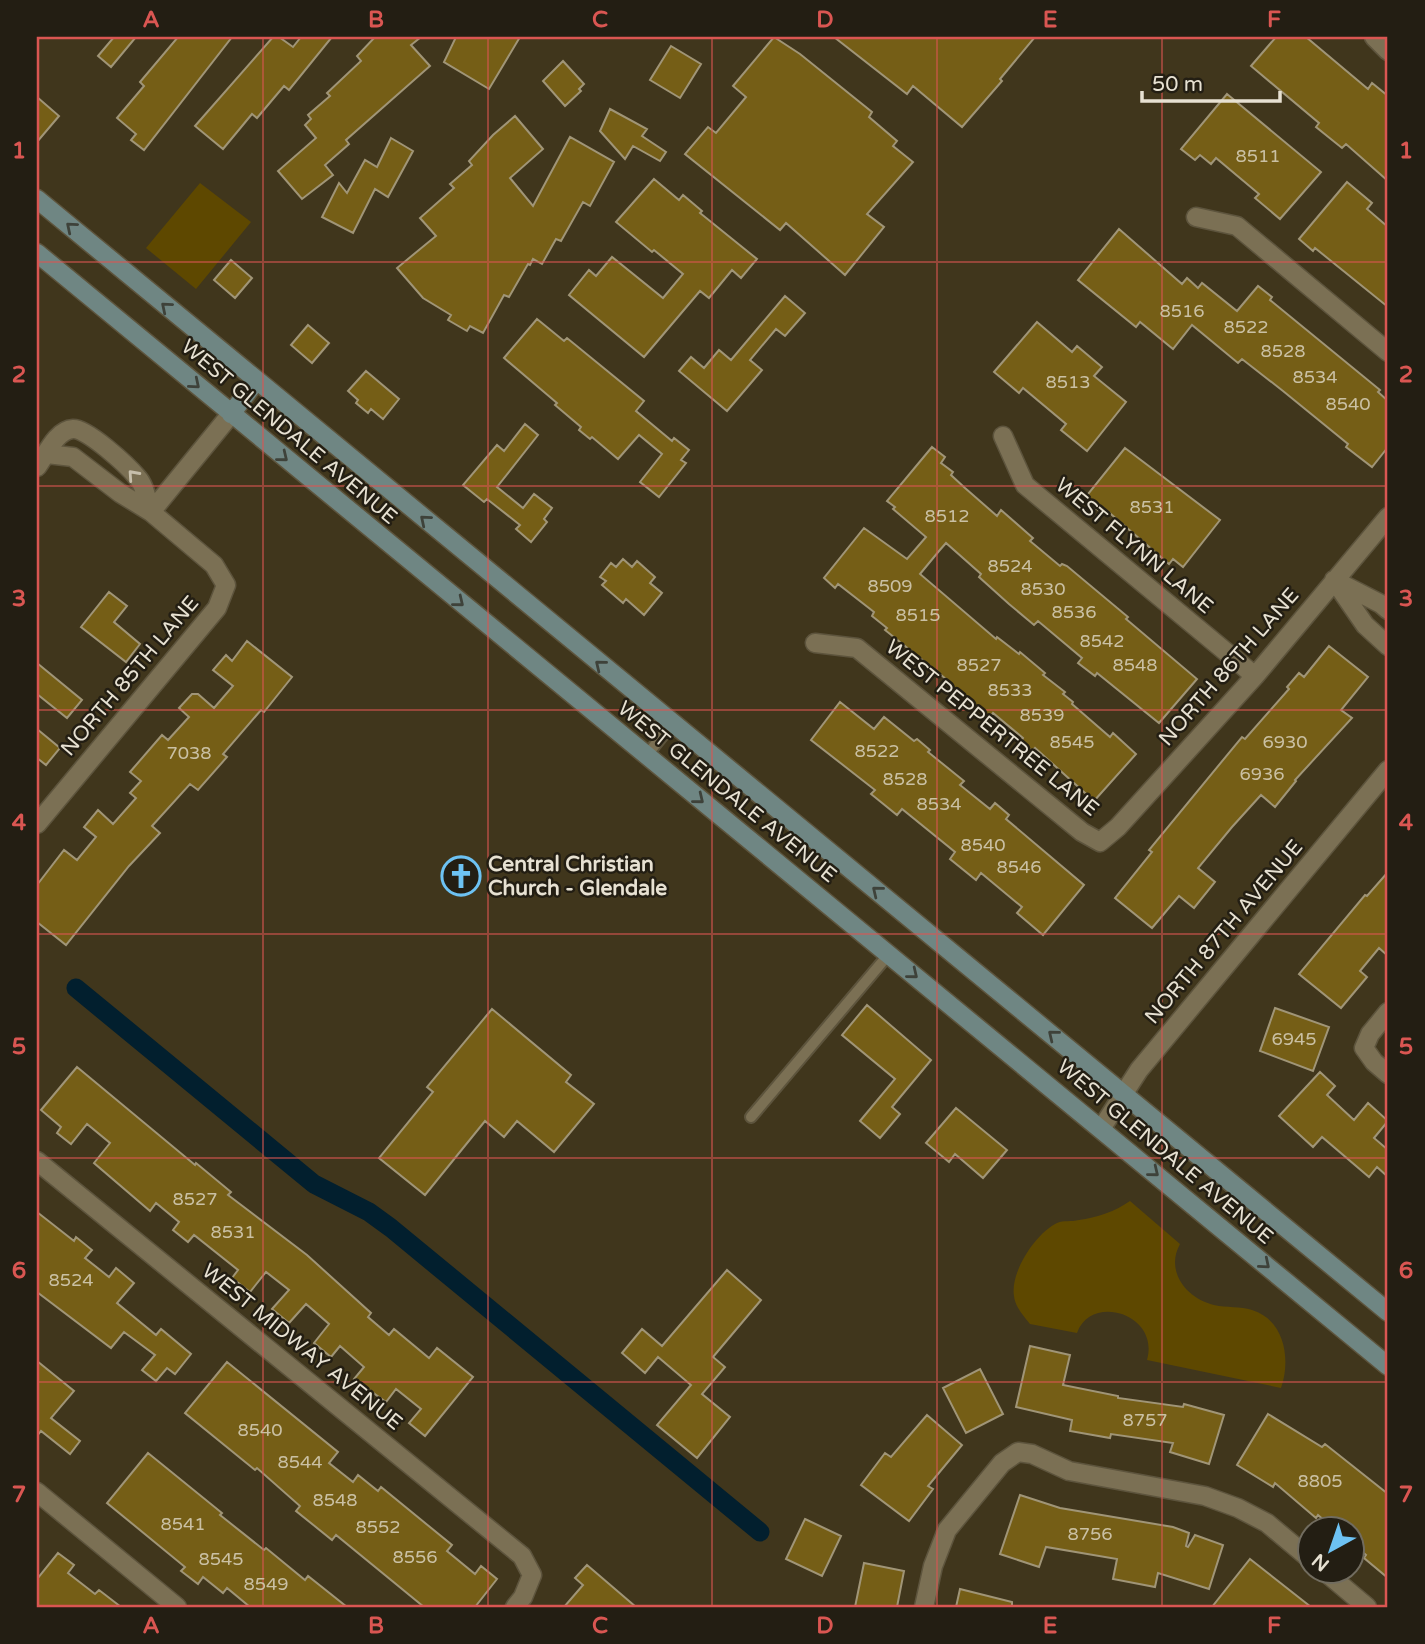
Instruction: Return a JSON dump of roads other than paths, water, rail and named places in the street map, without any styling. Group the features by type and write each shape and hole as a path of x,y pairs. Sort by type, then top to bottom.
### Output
{"main road":[{"name":"WEST GLENDALE AVENUE","path":"37,199 256,382 1388,1311"},
{"name":"WEST GLENDALE AVENUE","path":"37,253 1388,1366"},
{"path":"231,414 256,382"}],"street":[{"path":"1374,37 1388,51"},
{"path":"1196,217 1237,226 1388,352"},
{"path":"151,512 231,414"},
{"path":"42,461 56,439 64,432 74,428 86,432 139,478 151,512"},
{"name":"WEST FLYNN LANE","path":"1003,436 1025,485 1255,676"},
{"path":"88,467 103,446"},
{"path":"42,461 73,457 120,493 151,512"},
{"name":"NORTH 85TH LANE","path":"37,824 217,608 226,585 214,565 151,512"},
{"name":"NORTH 86TH LANE","path":"1100,842 1118,827 1255,676 1388,517"},
{"path":"1335,580 1388,610"},
{"path":"1335,580 1365,625 1386,638"},
{"name":"WEST PEPPERTREE LANE","path":"815,643 857,648 1082,832 1100,842"},
{"name":"NORTH 87TH AVENUE","path":"1101,1129 1139,1070 1388,770"},
{"path":"1388,1012 1370,1034 1364,1048 1374,1062 1388,1074"},
{"name":"WEST MIDWAY AVENUE","path":"37,1161 522,1556 531,1575 523,1597 515,1607"},
{"path":"924,1607 933,1566 947,1530 1002,1462 1018,1452 1032,1454 1069,1471 1205,1496 1238,1508 1267,1523 1296,1547"},
{"path":"37,1492 177,1607"},
{"path":"1340,1584 1367,1607"}],"lane":[{"path":"646,756 672,724"},
{"path":"751,1117 889,954"}],"waterway":[{"path":"76,988 314,1184 369,1212 391,1228 760,1532"}],"place":[{"name":"Central Christian Church - Glendale","path":"461,876"}]}
